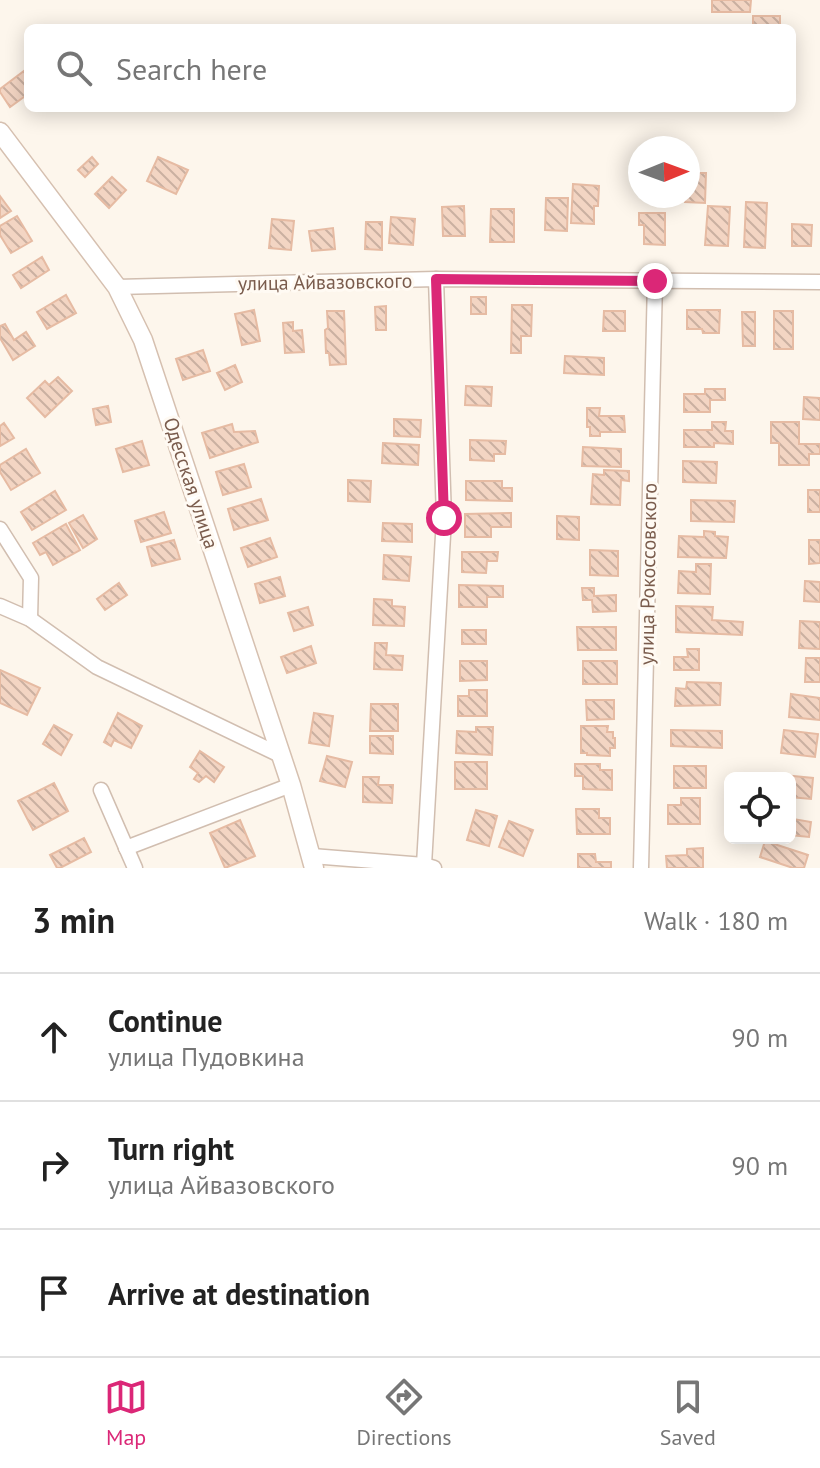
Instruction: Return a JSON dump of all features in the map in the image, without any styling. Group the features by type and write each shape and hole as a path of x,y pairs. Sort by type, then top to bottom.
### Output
{"main road":[{"name":"Одесская улица","path":"0,132 117,287 143,340 291,785 313,862"}],"street":[{"name":"улица Айвазовского","path":"117,287 436,279 820,282"},
{"path":"313,862 429,866 444,518 436,279"},
{"name":"улица Рокоссовского","path":"641,868 655,281"},
{"path":"0,529 31,578 30,619"},
{"path":"0,606 30,619 97,667 280,755"},
{"path":"126,848 291,785"},
{"path":"101,790 135,868"}],"building":[{"path":"712,0 751,0 750,12 712,12"},
{"path":"753,16 780,16 780,24 753,24"},
{"path":"24,71 24,97 10,107 0,89"},
{"path":"92,157 98,164 85,177 78,170"},
{"path":"158,157 188,170 176,194 147,181"},
{"path":"700,173 706,173 705,203 700,203"},
{"path":"112,177 126,190 109,208 95,194"},
{"path":"573,184 599,186 594,224 571,223"},
{"path":"0,196 11,211 0,218"},
{"path":"546,198 568,198 567,231 545,230"},
{"path":"746,202 767,203 765,248 744,247"},
{"path":"464,206 465,236 443,236 442,207"},
{"path":"708,206 730,207 728,246 705,245"},
{"path":"491,209 514,209 514,242 490,242"},
{"path":"639,213 665,213 665,245 644,244 644,225 639,225"},
{"path":"17,216 32,241 11,253 0,235 0,226"},
{"path":"391,217 415,219 413,245 389,243"},
{"path":"272,219 294,221 291,250 269,248"},
{"path":"366,222 382,222 382,250 365,249"},
{"path":"792,224 812,225 811,246 792,246"},
{"path":"333,228 335,249 312,251 309,231"},
{"path":"42,257 49,270 21,288 13,275"},
{"path":"66,295 76,313 47,329 37,312"},
{"path":"471,297 486,297 486,314 471,314"},
{"path":"512,305 532,305 531,336 521,336 521,353 511,353"},
{"path":"386,306 386,330 376,330 375,307"},
{"path":"254,310 260,341 242,345 235,314"},
{"path":"687,310 720,310 719,333 687,329"},
{"path":"327,311 344,311 346,364 330,365 329,353 326,353"},
{"path":"604,311 625,311 625,331 603,331"},
{"path":"774,311 793,311 793,349 774,349"},
{"path":"742,312 755,312 755,346 743,346"},
{"path":"293,322 293,331 302,330 304,352 285,353 283,323"},
{"path":"5,324 14,340 26,332 35,346 13,360 0,338 0,326"},
{"path":"203,350 210,371 183,380 176,359"},
{"path":"565,356 604,358 604,375 564,373"},
{"path":"235,365 242,382 225,390 217,373"},
{"path":"58,377 72,391 45,417 27,398 45,381 49,385"},
{"path":"466,386 492,387 491,406 465,405"},
{"path":"705,389 725,389 725,400 710,400 710,412 684,412 684,394 705,394"},
{"path":"804,397 820,398 820,420 803,419"},
{"path":"108,406 111,422 96,425 93,409"},
{"path":"587,408 600,408 599,416 624,416 625,432 600,432 600,436 590,436"},
{"path":"394,419 421,420 420,437 394,436"},
{"path":"712,422 726,422 725,431 733,431 733,444 684,447 684,430 712,430"},
{"path":"771,422 799,422 799,444 820,444 820,454 809,454 809,465 779,465 779,443 771,443"},
{"path":"4,423 14,438 0,446 0,426"},
{"path":"232,424 234,432 255,431 258,442 210,458 202,433"},
{"path":"470,440 506,441 505,454 494,454 494,461 470,460"},
{"path":"142,441 149,465 123,472 116,449"},
{"path":"383,443 419,445 418,465 382,463"},
{"path":"583,447 621,449 621,467 582,466"},
{"path":"26,449 40,473 11,490 0,472 0,465"},
{"path":"683,461 717,462 716,483 683,482"},
{"path":"244,464 251,487 223,495 216,472"},
{"path":"604,470 629,471 629,481 621,480 620,505 591,504 593,474 604,475"},
{"path":"348,480 371,481 370,502 348,501"},
{"path":"466,481 502,481 502,488 512,488 512,501 466,500"},
{"path":"808,490 820,490 820,512 808,512"},
{"path":"55,491 66,510 32,530 21,512"},
{"path":"261,499 268,520 234,530 228,509"},
{"path":"691,500 735,501 734,522 691,521"},
{"path":"164,512 171,533 141,542 135,521"},
{"path":"511,513 511,527 491,527 491,537 465,537 465,514"},
{"path":"83,515 97,539 83,548 69,523"},
{"path":"557,516 579,517 579,540 557,539"},
{"path":"383,523 412,524 412,542 382,541"},
{"path":"66,524 80,550 53,565 46,552 40,555 33,543"},
{"path":"704,531 728,537 726,558 678,557 679,536 704,537"},
{"path":"270,538 277,557 248,567 241,548"},
{"path":"174,540 180,559 152,566 147,547"},
{"path":"809,540 820,540 820,563 809,564"},
{"path":"590,550 618,551 618,576 590,575"},
{"path":"462,552 498,552 497,561 487,561 486,573 462,572"},
{"path":"384,555 411,557 409,581 383,579"},
{"path":"696,564 711,564 710,594 678,593 679,571 696,572"},
{"path":"280,577 285,596 260,603 255,584"},
{"path":"805,581 820,582 820,602 804,601"},
{"path":"119,583 127,595 105,610 97,599"},
{"path":"459,585 503,586 503,597 487,597 487,607 459,607"},
{"path":"582,588 594,588 594,596 616,595 616,611 593,612 592,600 583,600"},
{"path":"374,599 392,600 392,606 405,607 404,626 373,625"},
{"path":"676,606 713,607 712,620 743,622 742,635 676,632"},
{"path":"308,607 313,625 294,631 288,613"},
{"path":"800,621 820,622 820,649 799,648"},
{"path":"577,627 616,627 616,650 578,650"},
{"path":"462,630 486,630 486,644 462,644"},
{"path":"375,643 387,643 386,655 403,656 402,670 374,669"},
{"path":"311,646 316,663 287,673 281,657"},
{"path":"687,649 699,649 699,670 674,670 674,657 688,657"},
{"path":"806,658 820,658 820,682 805,682"},
{"path":"460,661 487,661 487,680 460,681"},
{"path":"583,661 617,661 617,684 583,684"},
{"path":"0,670 40,688 27,715 0,703"},
{"path":"687,682 721,683 720,705 675,706 676,688 686,689"},
{"path":"469,690 487,690 487,716 458,716 458,696 469,696"},
{"path":"791,694 820,698 820,720 789,717"},
{"path":"586,700 614,700 614,719 587,720"},
{"path":"371,704 398,704 398,731 370,731"},
{"path":"118,713 142,726 131,748 114,740 111,746 104,742"},
{"path":"314,713 333,716 329,746 309,743"},
{"path":"54,725 72,735 61,755 43,744"},
{"path":"581,726 608,726 607,732 613,732 615,738 615,748 610,748 610,756 581,753"},
{"path":"476,727 493,727 492,755 456,753 457,731 476,732"},
{"path":"671,730 722,731 722,748 671,746"},
{"path":"784,730 818,734 815,757 781,753"},
{"path":"370,736 393,736 393,754 370,753"},
{"path":"200,751 224,767 214,782 206,776 199,782 194,779 198,773 190,767"},
{"path":"327,756 352,762 345,787 320,781"},
{"path":"455,762 487,762 487,789 455,789"},
{"path":"575,764 600,764 600,770 612,770 612,790 583,789 583,776 575,776"},
{"path":"674,766 706,766 706,788 674,788"},
{"path":"796,776 813,778 811,799 796,798"},
{"path":"363,777 379,777 378,785 393,785 392,803 363,802"},
{"path":"54,783 68,811 33,830 18,801"},
{"path":"681,798 700,798 700,824 668,824 668,805 681,805"},
{"path":"576,809 599,809 599,818 610,818 610,834 577,834"},
{"path":"476,810 497,816 489,846 467,840"},
{"path":"240,820 255,856 225,868 210,833"},
{"path":"796,820 811,822 809,837 796,836"},
{"path":"509,821 533,830 523,856 499,847"},
{"path":"84,838 91,852 57,868 50,855"},
{"path":"764,844 774,844 808,855 804,868 793,868 760,857"},
{"path":"703,848 703,868 667,868 666,856 687,855 687,849"},
{"path":"578,854 595,854 596,862 611,862 611,868 578,868"}],"route":[{"path":"444,518 436,279 655,281"}]}
